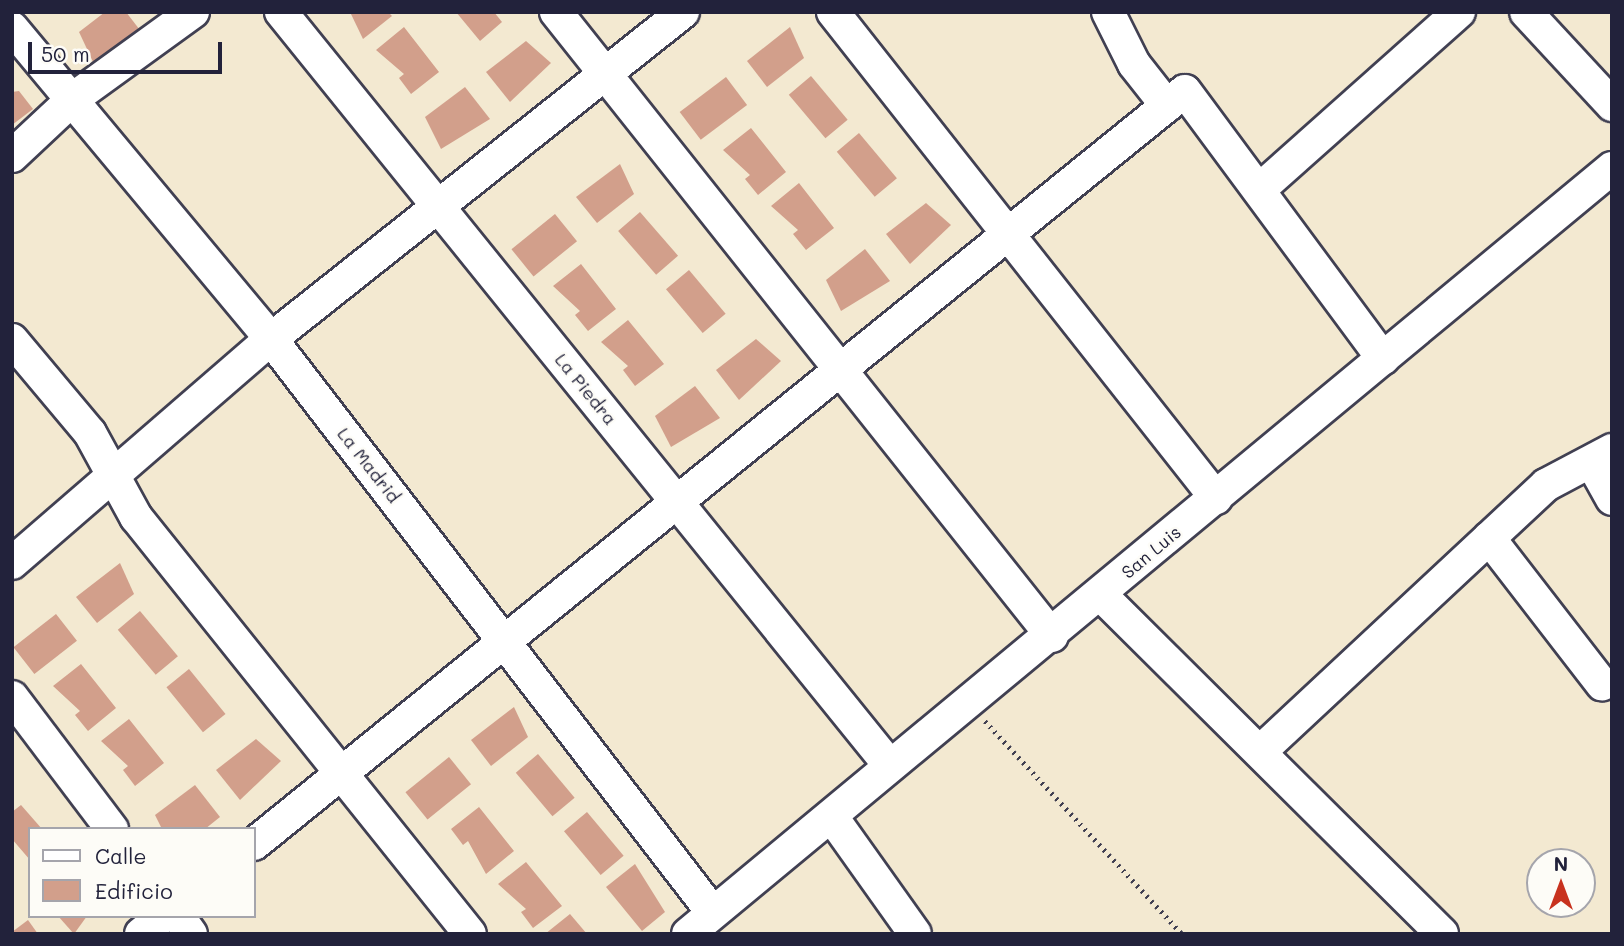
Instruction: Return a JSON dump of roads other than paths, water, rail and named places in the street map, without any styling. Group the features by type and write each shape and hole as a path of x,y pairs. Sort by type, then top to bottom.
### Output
{"street":[{"path":"12,156 74,98 193,12"},
{"name":"La Piedra","path":"281,12 890,766"},
{"path":"556,12 1052,636"},
{"path":"12,563 271,339 608,78 683,12"},
{"path":"833,12 1011,234 1216,498"},
{"path":"1108,12 1135,64 1167,106"},
{"path":"1259,190 1459,12"},
{"path":"1526,12 1612,105"},
{"name":"La Madrid","path":"12,28 74,98 271,339 713,913"},
{"path":"256,842 680,505 985,247 1011,234 1185,91 1383,359"},
{"name":"San Luis","path":"688,934 1052,636 1612,167"},
{"path":"12,340 71,408 136,517 470,934"},
{"path":"1263,749 1546,485 1602,457 1612,499"},
{"path":"1489,538 1602,684"},
{"path":"1100,594 1263,749 1442,934"},
{"path":"12,697 110,827"},
{"path":"832,817 915,934"},
{"path":"141,934 161,918"},
{"path":"179,918 191,934"}]}
